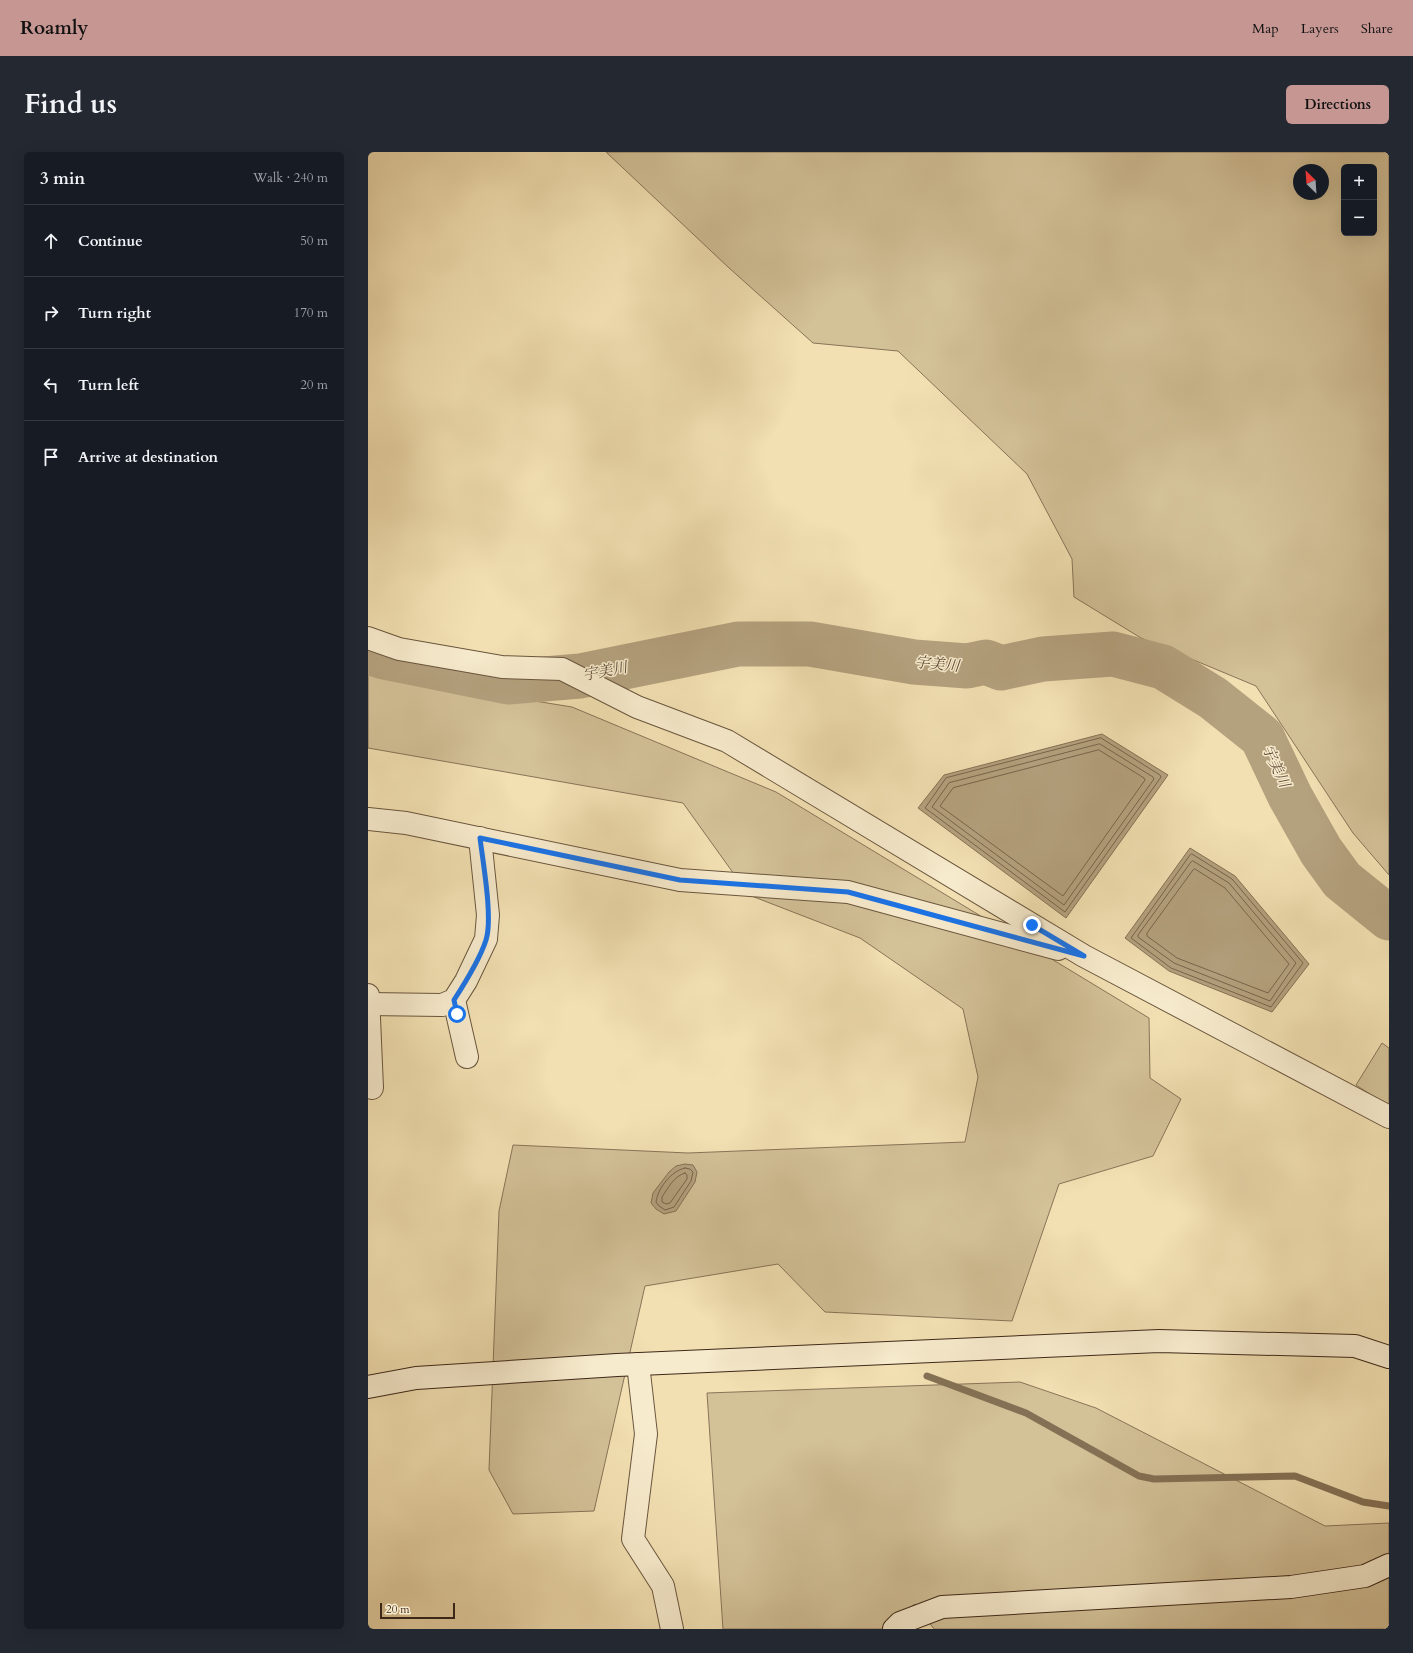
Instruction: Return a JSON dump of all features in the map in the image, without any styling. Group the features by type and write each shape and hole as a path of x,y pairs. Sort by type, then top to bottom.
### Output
{"street":[{"path":"368,638 399,649 502,667 562,669 637,707 727,741 1084,956 1389,1117"},
{"path":"368,819 406,823 680,880 848,892 1084,956"},
{"path":"368,1004 442,1005 454,1000 466,981 486,939 488,915 480,838"},
{"path":"368,995 372,1088"},
{"path":"454,1000 466,1057"},
{"path":"368,1387 416,1378 638,1364 1159,1341 1355,1346 1389,1357"},
{"path":"638,1364 646,1434 633,1539 663,1586 672,1629"},
{"path":"894,1629 900,1623 942,1607 1291,1587 1365,1576 1389,1564"}],"shaded area":[{"path":"606,152 1389,152 1389,875 1353,833 1256,686 1141,638 1074,597 1072,559 1027,474 898,351 813,343 728,267"},
{"path":"368,674 572,707 776,792 1149,1018 1150,1078 1181,1099 1153,1156 1059,1184 1012,1321 825,1312 778,1264 645,1286 594,1511 513,1514 489,1470 499,1211 513,1145 688,1153 965,1142 978,1077 963,1009 860,938 749,895 683,803 368,748"},
{"path":"1382,1043 1389,1048 1389,1107 1356,1085"},
{"path":"1020,1382 1096,1408 1325,1526 1389,1523 1389,1629 934,1629 915,1604 882,1629 723,1629 707,1393"}],"water":[{"path":"1102,734 1168,775 1066,918 918,808 944,775"},
{"path":"1190,848 1235,876 1309,964 1272,1012 1169,971 1125,938"},
{"path":"685,1164 693,1165 697,1172 695,1182 676,1211 664,1214 656,1209 651,1203 653,1193 669,1172 676,1166"}],"waterway":[{"name":"宇美川","path":"368,652 384,657 508,682 580,676 738,644 810,644 914,662 967,666 986,662 1001,668 1043,659 1113,654 1163,667 1213,698 1262,737 1290,796 1321,851 1342,880 1389,918"},
{"path":"927,1376 1026,1413 1139,1476 1154,1479 1295,1476 1363,1502 1389,1506"}],"route":[{"path":"457,1014 454,1000 466,981 486,939 488,915 480,838 680,880 848,892 1084,956 1032,925"}]}
